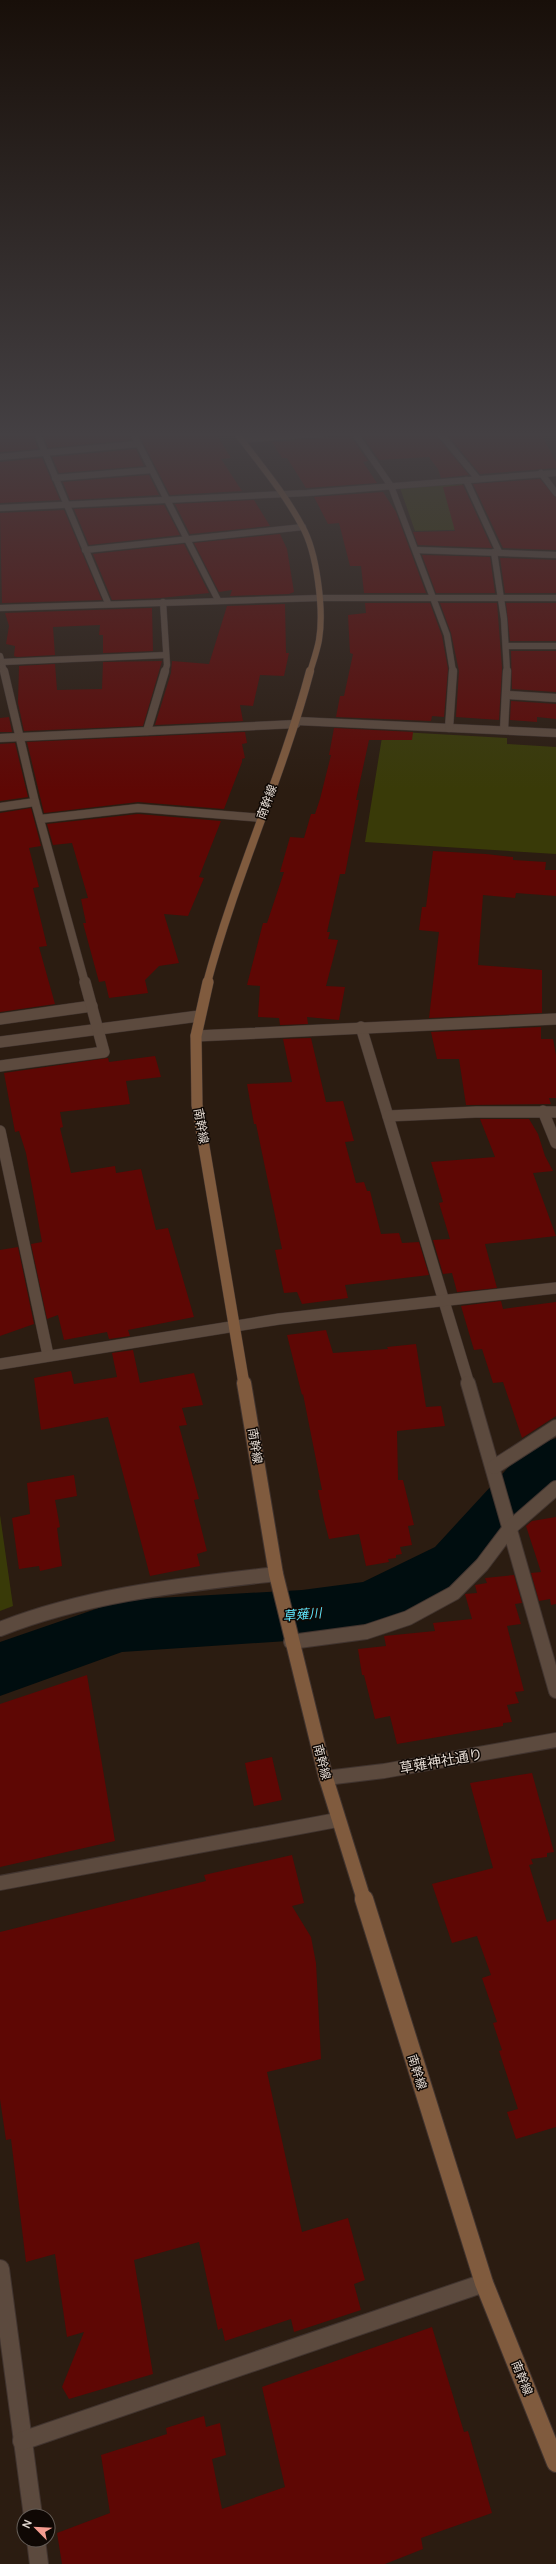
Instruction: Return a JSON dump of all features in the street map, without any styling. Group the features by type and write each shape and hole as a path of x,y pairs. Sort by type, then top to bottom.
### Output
{"main road":[{"name":"南幹線","path":"312,551 314,557 319,598 319,639 297,722 261,818 219,938 199,1016 196,1036 196,1105 236,1326 276,1574 290,1638 326,1778 484,2283 556,2463"}],"street":[{"path":"85,551 108,603"},
{"path":"194,551 218,600"},
{"path":"416,551 447,635 453,667 449,728"},
{"path":"442,551 556,554"},
{"path":"496,552 508,646 508,695 504,730"},
{"path":"0,608 108,603 319,598 556,598"},
{"path":"147,731 167,665 163,602"},
{"path":"508,646 556,646"},
{"path":"0,1066 104,1052 35,802 1,659 166,655"},
{"path":"508,695 556,698"},
{"path":"0,703 12,703"},
{"path":"0,738 297,722 556,733"},
{"path":"0,807 35,802"},
{"path":"40,819 138,808 261,818"},
{"path":"0,1019 92,1006"},
{"path":"0,1042 199,1016"},
{"path":"196,1036 360,1027 556,1019"},
{"path":"360,1027 445,1300 494,1467 556,1691"},
{"path":"388,1116 543,1111 556,1112"},
{"path":"543,1111 556,1143"},
{"path":"0,1131 48,1355"},
{"path":"0,1364 48,1355 236,1326 556,1288"},
{"path":"494,1467 556,1427"},
{"path":"290,1638 366,1632 408,1618 454,1593 482,1565 510,1528 556,1488"},
{"path":"0,1630 30,1616 136,1593 276,1574"},
{"name":"草薙神社通り","path":"326,1778 384,1771 556,1740"},
{"path":"0,1883 338,1820"},
{"path":"0,2269 32,2508"},
{"path":"22,2441 484,2283"},
{"path":"37,2548 39,2564"}],"shaded area":[{"path":"383,731 507,738 507,744 556,747 556,854 365,842"},
{"path":"0,1515 13,1606 0,1611"}],"building":[{"path":"1,551 81,551 102,600 2,603"},
{"path":"123,551 187,551 209,593 160,598 112,600 93,554"},
{"path":"198,551 287,551 294,592 289,594 230,596 232,590 219,592"},
{"path":"346,551 410,551 426,593 364,593 361,566 350,566"},
{"path":"422,555 490,557 495,593 436,593"},
{"path":"500,558 556,560 556,593 505,593"},
{"path":"365,603 430,603 442,636 448,669 444,717 432,716 431,721 336,717 340,696 344,696 353,654 350,653 348,615 366,613"},
{"path":"440,603 497,603 502,668 499,720 456,717 459,671 451,633"},
{"path":"506,603 556,603 556,641 510,641"},
{"path":"285,604 286,653 289,653 284,676 260,675 253,706 240,705 243,721 155,725 171,673 172,661 209,664 227,606"},
{"path":"152,608 153,651 103,653 103,635 99,635 100,625 53,627 55,655 17,657 14,656 15,646 6,644 9,626 5,613"},
{"path":"511,651 556,651 556,692 512,689"},
{"path":"162,661 143,726 24,731 18,703 19,666 55,664 57,690 102,689 103,662"},
{"path":"511,701 556,704 556,719 537,717 537,722 510,720"},
{"path":"9,717 12,732 0,732 0,718"},
{"path":"334,728 413,732 412,740 369,740 356,800 359,800 345,874 340,874 327,932 330,932 328,939 338,940 326,986 345,987 339,1020 307,1017 308,1024 280,1025 279,1018 258,1017 260,986 247,985 263,923 267,923 284,872 280,872 290,837 304,838 311,814 315,814 331,755 329,755"},
{"path":"245,732 247,743 242,744 245,758 242,759 224,809 138,802 44,813 27,742"},
{"path":"15,743 28,797 0,801 0,744"},
{"path":"31,808 41,846 29,848 39,887 33,888 47,946 39,947 55,1004 0,1012 0,813"},
{"path":"138,814 221,821 199,877 204,878 188,916 164,914 179,963 159,966 145,980 148,993 109,998 105,981 99,982 83,923 86,923 81,899 88,898 72,843 53,845 47,824"},
{"path":"433,851 486,854 513,857 513,860 546,862 545,870 556,870 556,896 516,893 515,898 483,895 478,965 542,970 542,1013 429,1018 439,932 419,930 422,907 426,907"},
{"path":"541,1027 541,1039 553,1039 556,1055 556,1098 549,1098 551,1104 466,1105 459,1059 437,1059 431,1032"},
{"path":"311,1038 326,1102 343,1101 354,1141 345,1142 356,1183 364,1182 367,1191 370,1191 381,1234 399,1233 402,1243 419,1242 429,1275 345,1285 348,1298 302,1304 297,1292 284,1293 275,1250 282,1249 256,1124 254,1124 247,1084 292,1082 283,1039"},
{"path":"155,1056 161,1077 126,1081 130,1104 60,1112 63,1127 60,1128 71,1173 115,1166 116,1173 141,1169 156,1230 168,1228 194,1317 128,1330 130,1336 109,1339 107,1332 64,1340 58,1315 47,1319 31,1244 42,1242 26,1153 19,1131 15,1132 4,1073 108,1058 109,1062"},
{"path":"480,1119 529,1119 538,1134 545,1156 553,1171 533,1173 556,1236 485,1244 497,1288 457,1292 452,1273 443,1274 433,1240 450,1239 439,1203 443,1202 431,1162 495,1157"},
{"path":"18,1247 34,1324 0,1336 0,1250"},
{"path":"501,1301 503,1309 556,1302 556,1416 522,1438 503,1382 493,1383 482,1349 474,1350 461,1306"},
{"path":"326,1330 333,1353 388,1349 387,1347 416,1344 426,1407 441,1406 445,1426 397,1431 398,1480 403,1480 414,1525 408,1526 412,1545 400,1547 402,1554 396,1555 396,1558 388,1559 389,1562 366,1566 359,1534 329,1539 318,1490 322,1490 303,1394 302,1395 287,1335"},
{"path":"133,1350 140,1383 194,1373 203,1405 182,1408 187,1425 179,1426 199,1499 194,1500 207,1551 197,1554 200,1566 150,1576 108,1417 41,1430 34,1378 71,1371 74,1384 117,1377 112,1353"},
{"path":"74,1475 77,1496 55,1500 60,1527 57,1528 62,1566 40,1571 39,1566 19,1569 12,1518 30,1514 27,1483"},
{"path":"556,1517 556,1604 551,1605 550,1599 539,1601 531,1573 541,1572 526,1526 532,1521"},
{"path":"514,1575 522,1603 515,1604 521,1624 507,1626 524,1691 515,1692 519,1703 507,1705 512,1722 503,1723 503,1726 397,1744 390,1716 375,1719 364,1675 362,1675 358,1649 386,1646 384,1636 435,1631 433,1623 472,1619 465,1594 477,1593 475,1585 487,1583 485,1578"},
{"path":"87,1675 115,1841 0,1867 0,1704"},
{"path":"272,1757 282,1800 254,1806 245,1763"},
{"path":"532,1773 554,1852 547,1853 547,1857 531,1859 533,1864 529,1865 547,1922 556,1919 556,2127 516,2139 507,2112 518,2109 499,2051 502,2050 493,2023 497,2022 482,1978 491,1975 477,1936 452,1943 432,1884 493,1868 470,1783"},
{"path":"292,1855 304,1903 292,1906 311,1937 316,1963 321,2059 267,2072 302,2232 348,2218 365,2280 354,2284 361,2310 294,2332 291,2319 225,2341 222,2328 218,2330 199,2242 134,2260 153,2374 69,2399 62,2387 84,2332 67,2337 55,2254 26,2262 11,2139 6,2140 0,2099 0,1932 206,1881 204,1875"},
{"path":"432,2327 464,2432 468,2431 492,2513 421,2538 423,2549 385,2564 62,2564 57,2533 110,2513 101,2455 167,2434 166,2428 204,2416 206,2427 220,2423 226,2455 212,2459 222,2509 285,2487 262,2387"}],"waterway":[{"name":"草薙川","path":"0,1669 122,1626 302,1615 370,1606 455,1564 534,1475 556,1460"}]}
